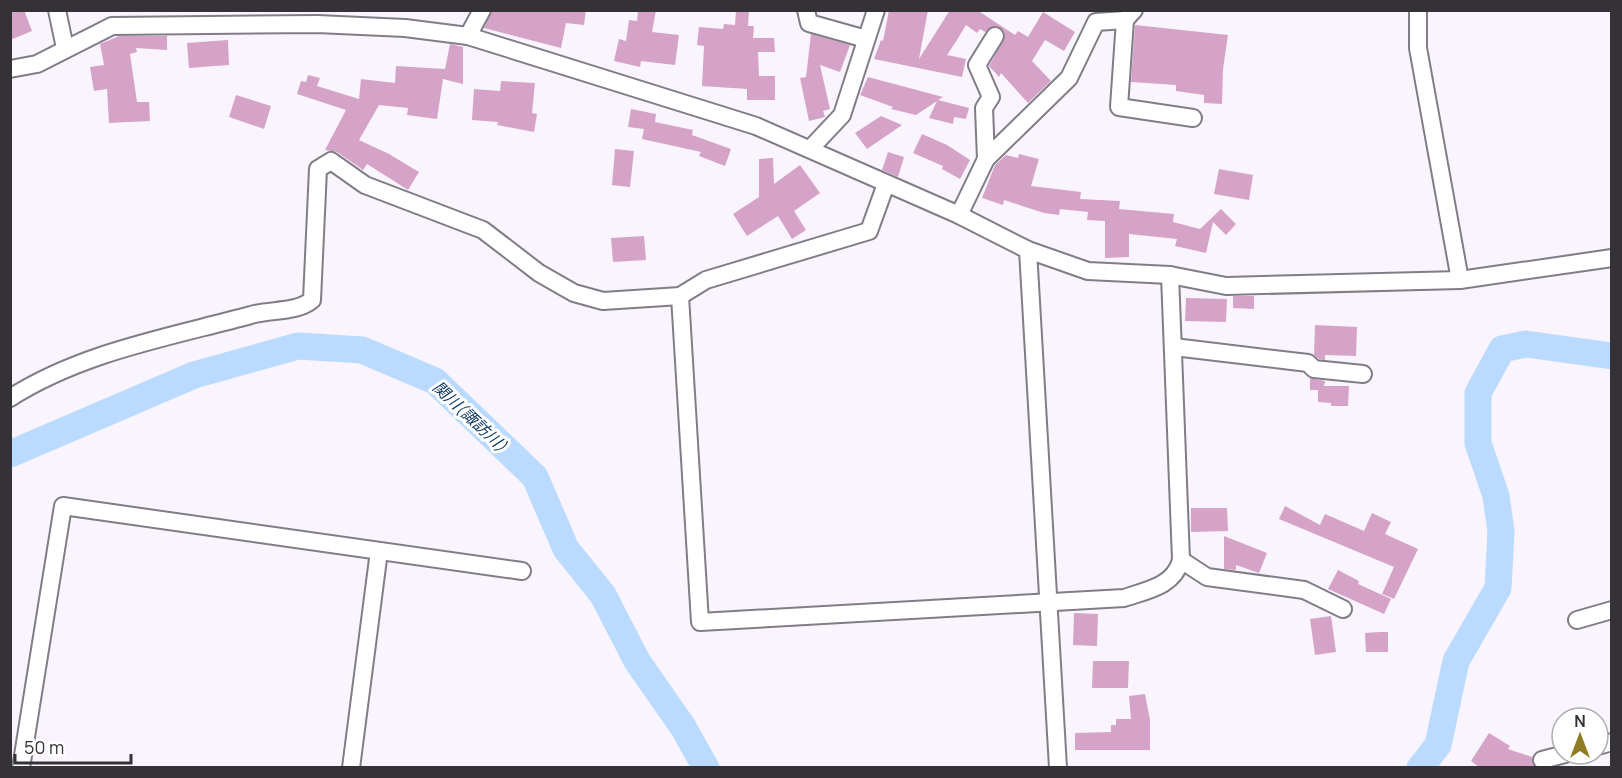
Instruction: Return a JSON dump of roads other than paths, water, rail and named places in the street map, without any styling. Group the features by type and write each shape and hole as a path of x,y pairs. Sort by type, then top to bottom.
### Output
{"street":[{"path":"57,10 65,48"},
{"path":"468,36 482,10"},
{"path":"806,10 809,23 866,39"},
{"path":"810,149 842,115 876,10"},
{"path":"1418,10 1418,48 1460,280"},
{"path":"959,215 986,159 1069,78 1098,16 1129,15 1119,107 1193,118"},
{"path":"10,69 37,64 112,26 146,18 405,28 468,36 756,126 959,215 1028,250 1088,271 1170,275 1226,285 1460,280 1611,258"},
{"path":"986,159 984,108 991,97 977,65 995,36"},
{"path":"10,398 81,362 258,313 304,307 312,300 318,169 331,161 365,184 483,230 539,273 574,293 603,301 680,296 706,280 869,231 886,183"},
{"path":"1028,250 1058,768"},
{"path":"680,296 700,622 1124,598 1157,588 1178,573 1181,560 1170,275"},
{"path":"1174,347 1308,363 1314,369 1363,374"},
{"path":"21,768 63,506 522,571"},
{"path":"351,768 379,551"},
{"path":"1181,560 1207,577 1304,590 1343,609"},
{"path":"1577,620 1611,610"},
{"path":"1542,760 1550,758"}],"waterway":[{"name":"関川(諏訪川)","path":"1420,768 1438,745 1456,661 1498,588 1501,531 1496,496 1478,443 1478,393 1502,349 1526,344 1612,356"},
{"name":"関川(諏訪川)","path":"10,454 194,375 298,346 362,350 435,381 535,477 566,549 603,595 637,661 683,727 706,768"}]}
